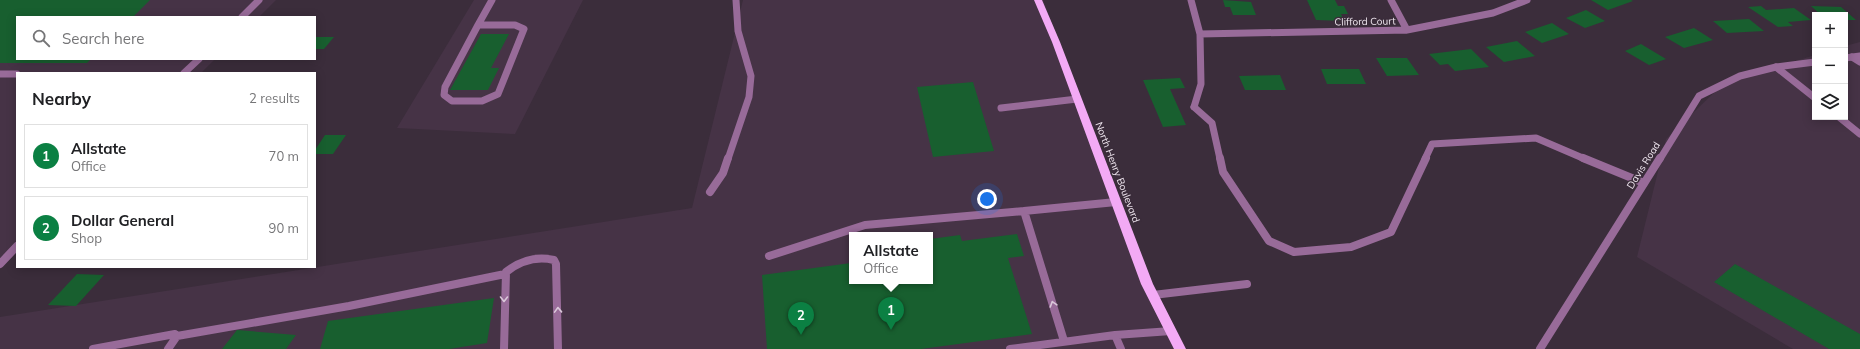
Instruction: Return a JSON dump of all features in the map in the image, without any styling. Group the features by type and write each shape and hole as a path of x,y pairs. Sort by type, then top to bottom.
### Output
{"main road":[{"name":"North Henry Boulevard","path":"1038,0 1152,294 1180,349"}],"street":[{"path":"243,16 259,0"},
{"path":"478,25 515,25 524,28 498,94 482,101 452,101 444,95 445,87 478,25 492,0"},
{"path":"710,192 723,173 749,97 751,84 751,76 738,31 736,0"},
{"path":"1191,0 1200,34 1201,84 1194,107 1212,123 1223,172 1270,241 1294,252 1351,247 1391,232 1432,144 1536,138 1644,183"},
{"path":"1391,0 1407,30"},
{"name":"Clifford Court","path":"1200,34 1407,30 1493,13 1527,0"},
{"path":"1849,57 1860,56"},
{"path":"1849,57 1860,62"},
{"path":"185,72 198,60"},
{"name":"Davis Road","path":"1540,349 1699,96 1740,76 1776,67 1812,62"},
{"path":"1776,67 1812,96"},
{"path":"0,74 16,74"},
{"path":"1001,108 1077,99"},
{"path":"1843,120 1860,134"},
{"path":"769,256 865,225 1066,208 1116,202"},
{"path":"1024,211 1064,341"},
{"path":"0,264 16,247"},
{"path":"504,349 506,274 511,267 518,263 541,258 554,260 556,264 558,349"},
{"path":"93,349 349,306 506,274"},
{"path":"1152,294 1247,284"},
{"path":"1010,349 1064,341 1171,331"},
{"path":"168,349 177,336"},
{"path":"1115,336 1120,349"}],"shaded area":[{"path":"0,0 276,0 260,16 16,16 16,60 214,60 202,72 16,72 16,253 0,269"},
{"path":"474,0 583,0 515,134 397,128"},
{"path":"743,0 1043,0 1176,349 0,349 0,317 692,208"},
{"path":"1860,42 1860,349 1793,349 1637,257 1666,139 1724,83 1812,56 1812,120 1848,120 1848,45"}],"building":[{"path":"0,0 150,0 134,16 16,16 16,60 90,60 87,63 0,63"},
{"path":"1223,0 1251,2 1256,15 1233,15 1230,7 1225,7"},
{"path":"1307,0 1335,0 1338,6 1344,6 1348,14 1341,14 1344,21 1316,20"},
{"path":"1591,0 1631,0 1633,1 1608,10"},
{"path":"1761,6 1766,10 1794,8 1811,20 1788,22 1793,26 1778,27 1748,7"},
{"path":"1811,6 1841,7 1847,12 1818,12"},
{"path":"1586,10 1605,21 1585,28 1566,18"},
{"path":"1848,13 1856,20 1848,20"},
{"path":"1749,19 1764,31 1727,33 1713,21"},
{"path":"1552,23 1569,34 1542,43 1525,32"},
{"path":"1694,28 1713,40 1684,48 1665,37"},
{"path":"481,34 509,34 491,68 499,68 488,90 450,90"},
{"path":"316,37 334,37 324,49 316,49"},
{"path":"1517,41 1535,56 1504,62 1486,47"},
{"path":"1641,44 1666,59 1649,65 1625,51"},
{"path":"1471,49 1489,67 1455,71 1448,64 1440,65 1429,54"},
{"path":"1376,58 1407,58 1419,75 1387,76"},
{"path":"1321,69 1359,69 1366,84 1327,84"},
{"path":"1280,75 1286,90 1245,90 1239,76"},
{"path":"1180,78 1185,88 1170,89 1186,125 1163,127 1143,80"},
{"path":"973,82 994,151 933,157 917,87"},
{"path":"325,135 346,135 333,154 316,154 316,148"},
{"path":"1017,234 1024,256 1008,258 1032,334 921,349 767,349 762,275 849,263 849,284 933,284 933,239 960,235 962,241"},
{"path":"1735,264 1860,334 1860,349 1829,349 1714,282"},
{"path":"77,274 104,275 76,306 48,305"},
{"path":"494,298 487,343 449,349 320,349 328,321"},
{"path":"237,330 296,335 286,349 222,349"}],"place":[{"name":"Allstate","path":"891,330"},
{"name":"Dollar General","path":"801,335"}]}
